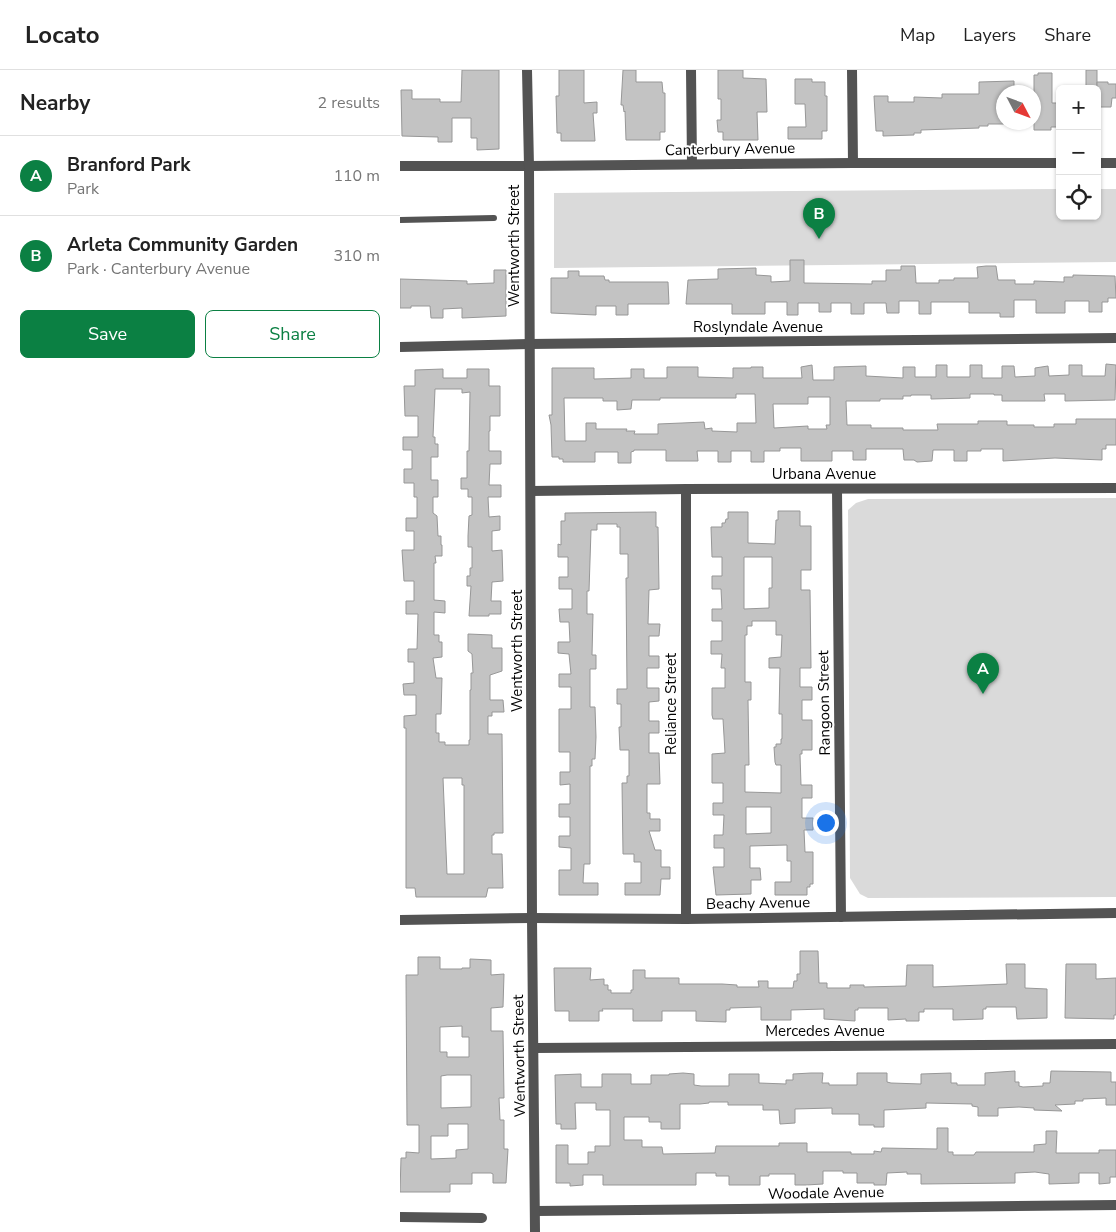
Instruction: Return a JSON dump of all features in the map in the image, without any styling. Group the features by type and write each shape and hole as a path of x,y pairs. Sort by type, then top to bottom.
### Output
{"street":[{"name":"Wentworth Street","path":"527,70 531,491 532,918 536,1232"},
{"path":"691,70 692,164"},
{"path":"852,70 853,162"},
{"name":"Canterbury Avenue","path":"400,166 853,162 1056,163"},
{"path":"1101,163 1116,163"},
{"name":"Roslyndale Avenue","path":"400,347 1116,338"},
{"name":"Urbana Avenue","path":"531,491 1116,488"},
{"name":"Reliance Street","path":"686,489 686,919"},
{"name":"Rangoon Street","path":"838,489 842,916"},
{"name":"Beachy Avenue","path":"400,920 532,918 686,919 1116,913"},
{"name":"Mercedes Avenue","path":"534,1048 1116,1044"},
{"name":"Woodale Avenue","path":"536,1211 1116,1205"},
{"path":"400,1217 482,1218"}],"lane":[{"path":"400,220 494,218"}],"shaded area":[{"path":"1056,189 1056,220 1101,220 1101,189 1116,189 1116,262 554,268 554,193"},
{"path":"1116,498 1116,897 868,898 860,894 850,878 848,510 856,503 868,499"}],"building":[{"path":"462,70 499,70 499,149 477,150 477,138 471,138 471,118 452,118 452,142 438,142 438,137 402,136 401,90 412,90 412,99 440,99 440,102 461,102"},
{"path":"559,70 584,70 584,103 597,102 597,113 593,113 595,141 561,141 561,133 557,133 556,96 559,96"},
{"path":"623,70 636,70 636,82 662,82 663,93 665,93 665,132 660,132 660,140 626,140 625,111 623,105 621,105"},
{"path":"718,70 743,70 743,78 766,79 767,112 757,112 758,140 723,140 723,132 718,132 717,120 721,120 721,99 718,99"},
{"path":"1086,70 1097,70 1097,85 1086,85"},
{"path":"1038,73 1052,73 1052,103 1056,103 1056,127 1051,127 1051,130 1041,130 1041,85 1034,85 1034,75 1038,75"},
{"path":"795,79 812,79 812,82 825,82 827,131 822,131 822,139 788,139 788,127 806,127 805,104 795,104"},
{"path":"1014,81 1014,85 996,85 996,124 979,126 979,128 921,130 921,133 914,133 914,135 883,136 883,131 876,131 874,96 888,96 888,102 914,102 914,97 942,98 942,94 979,94 979,82"},
{"path":"1097,82 1116,84 1116,98 1112,98 1111,107 1101,107 1101,85 1097,85"},
{"path":"790,260 804,260 804,283 872,284 872,281 886,281 886,270 901,270 901,266 915,266 916,283 939,283 939,280 954,280 954,278 978,278 977,267 986,266 996,266 998,280 1015,280 1015,284 1034,284 1034,281 1064,282 1064,277 1073,277 1073,275 1115,276 1116,298 1108,298 1108,302 1102,302 1102,312 1089,312 1089,301 1065,301 1065,313 1036,313 1036,300 1014,300 1014,317 1000,317 1000,313 969,313 969,302 931,302 931,314 919,314 919,301 899,301 899,313 887,313 886,303 864,303 864,314 851,314 851,303 831,303 831,312 819,312 819,303 798,303 798,315 787,315 787,302 765,302 765,314 732,314 732,304 686,304 688,280 718,279 718,269 756,268 756,275 771,276 771,282 790,281"},
{"path":"494,270 506,270 506,316 462,318 462,308 443,309 443,318 431,318 430,306 400,308 400,279 467,281 467,284 494,283"},
{"path":"568,271 579,271 579,276 604,276 605,280 609,280 609,282 668,282 669,304 628,304 628,315 616,315 616,306 596,306 596,315 551,313 551,278 568,278"},
{"path":"1106,364 1116,365 1115,400 1065,401 1065,394 1044,394 1045,401 1002,401 1002,395 970,394 970,398 931,399 931,395 911,395 903,396 903,399 846,401 847,425 871,425 871,428 938,430 937,424 978,424 978,421 1007,421 1007,425 1054,427 1054,424 1076,424 1076,419 1116,419 1116,445 1106,445 1106,449 1102,449 1102,460 1055,458 1003,461 1003,449 967,451 967,461 954,461 954,450 933,450 932,461 917,462 914,460 904,460 903,449 866,449 866,460 853,460 853,451 832,451 832,461 801,461 801,448 780,448 780,451 764,451 764,462 751,462 751,451 731,451 731,462 718,462 718,451 697,451 698,461 666,461 666,450 634,450 631,452 631,463 618,463 618,452 595,452 595,462 563,462 563,459 559,459 559,457 552,457 549,415 552,415 552,368 594,368 594,379 631,378 631,369 644,369 644,378 667,378 667,367 698,367 698,377 733,378 733,368 763,367 763,378 802,378 801,367 812,365 813,380 834,380 834,367 866,366 866,376 903,378 903,367 915,367 915,377 936,377 936,365 947,365 947,377 970,377 970,365 982,365 982,378 1002,378 1002,366 1014,366 1015,377 1035,376 1035,368 1048,366 1049,376 1069,375 1069,365 1082,365 1082,376 1105,376","holes":["736,394 755,394 756,423 737,423 737,432 712,431 712,428 705,429 704,422 658,424 658,434 634,434 635,431 626,431 627,429 596,429 596,423 586,423 586,441 565,441 564,398 603,398 603,401 617,401 617,410 631,409 632,400 736,398","808,397 830,397 830,425 826,425 827,429 808,429 808,426 774,428 773,404 808,404"]},
{"path":"443,369 443,378 467,378 467,369 489,369 489,386 500,386 500,416 490,416 489,451 501,451 501,464 490,464 489,485 501,485 501,497 488,497 489,517 500,516 500,530 492,531 492,551 502,550 503,581 492,582 491,601 501,601 501,614 469,616 471,586 467,586 467,576 470,576 470,568 472,568 472,547 468,547 468,536 469,516 472,515 472,497 468,497 468,489 461,489 461,478 467,478 470,392 462,393 462,389 435,389 433,437 435,437 435,444 438,444 438,457 431,457 431,480 438,480 438,497 433,497 433,513 437,516 438,536 441,536 442,545 442,556 435,556 434,600 445,601 445,613 434,612 434,635 439,635 439,642 442,642 442,657 433,658 436,678 442,678 441,714 436,714 436,733 439,733 439,742 445,742 445,745 469,745 470,690 471,673 473,673 472,654 468,651 468,634 492,635 492,648 502,648 502,671 490,675 490,700 503,700 504,712 492,712 492,716 488,716 488,734 502,734 503,833 494,833 492,835 492,854 502,854 503,888 488,888 486,897 416,897 415,888 406,888 406,728 404,728 404,716 416,715 416,695 404,695 403,684 414,683 414,662 408,662 408,649 417,649 418,614 406,614 406,601 414,601 414,581 404,581 402,550 414,550 414,531 406,531 406,518 417,518 417,497 414,497 414,483 404,483 404,469 412,469 412,450 403,450 403,437 418,437 418,416 405,416 404,386 415,386 415,370","holes":["443,778 462,778 462,785 464,785 464,874 447,874"]},
{"path":"778,511 800,511 800,526 811,526 811,570 801,570 801,590 810,590 811,668 800,668 800,687 812,687 812,700 802,700 802,720 812,720 812,750 802,750 802,754 800,754 801,785 812,785 812,798 802,798 802,818 813,818 813,830 804,830 805,852 813,852 813,884 807,887 807,895 775,895 775,882 791,882 791,861 787,861 787,845 750,846 750,868 760,868 761,880 751,880 751,894 716,895 713,867 724,867 724,848 714,848 714,835 723,835 724,815 713,815 713,803 723,803 723,783 712,783 712,754 725,753 723,719 713,719 712,715 712,688 725,688 725,668 721,668 722,654 711,654 711,641 722,641 722,621 712,621 712,609 722,609 721,589 712,589 712,576 722,576 722,557 712,557 711,527 722,527 722,523 725,523 726,519 728,519 728,512 748,512 748,543 775,544 776,520 778,520","holes":["744,557 772,557 772,588 769,588 769,608 744,609","752,621 776,621 776,635 782,635 781,657 769,658 769,668 780,668 779,714 782,714 782,739 781,744 776,744 776,747 774,747 776,765 781,765 781,793 745,792 745,765 749,765 748,700 751,700 751,682 745,682 745,635 747,635 747,626 752,626","746,807 771,807 771,833 746,834"]},
{"path":"656,512 659,589 649,590 648,624 660,624 659,636 649,636 649,656 659,656 659,668 647,668 647,688 659,688 659,701 649,702 649,721 659,721 659,733 649,733 649,753 659,753 660,784 647,784 647,813 650,813 650,819 660,819 660,831 649,831 655,850 661,850 661,867 670,867 670,879 661,879 660,895 625,895 625,883 641,883 641,862 634,862 634,854 623,854 622,783 627,783 627,776 629,776 629,750 620,750 621,704 617,704 617,689 627,689 626,578 628,578 628,554 620,554 620,527 617,527 617,524 597,524 597,530 591,530 589,591 587,591 587,614 593,614 592,655 596,655 596,669 590,669 590,707 595,707 596,737 595,759 592,759 592,766 590,766 590,864 584,864 583,883 598,883 598,895 559,895 559,870 571,870 571,848 559,847 559,836 570,836 570,817 559,817 559,804 570,804 570,784 560,785 560,772 570,772 570,752 559,752 559,709 571,709 571,687 559,687 559,674 571,674 569,654 558,653 558,642 570,642 569,622 560,622 559,609 572,609 572,589 559,589 559,577 568,577 568,557 558,557 558,544 561,545 561,521 565,521 565,513"},
{"path":"800,951 818,951 819,983 827,983 827,988 850,988 850,985 864,985 864,987 906,986 907,965 933,965 933,987 1007,984 1006,964 1025,964 1025,988 1047,989 1047,1018 1017,1019 1016,1007 986,1007 986,1009 983,1009 983,1019 953,1020 953,1009 924,1009 924,1012 919,1012 919,1021 906,1021 906,1019 888,1020 888,1008 858,1008 858,1010 855,1010 855,1021 824,1019 824,1009 791,1010 791,1020 761,1020 761,1007 730,1008 730,1010 726,1010 726,1022 696,1021 696,1011 662,1011 662,1021 633,1021 633,1009 602,1009 603,1011 599,1011 599,1021 569,1021 569,1011 555,1011 554,968 591,968 590,980 604,979 604,985 608,985 608,990 611,990 611,993 631,993 631,990 633,990 633,970 645,970 645,978 679,978 679,984 722,984 737,985 737,987 759,987 758,981 768,981 768,988 793,988 794,981 797,981 797,974 800,974"},
{"path":"418,957 440,957 440,969 470,968 470,959 491,960 491,975 504,974 503,1007 491,1008 491,1031 503,1031 504,1098 499,1098 500,1120 504,1120 504,1149 508,1149 506,1183 493,1183 493,1174 491,1173 472,1173 472,1184 450,1184 450,1192 400,1192 401,1158 406,1158 406,1152 419,1153 419,1125 407,1125 406,975 418,975","holes":["462,1026 462,1037 469,1037 469,1057 447,1057 447,1052 440,1052 440,1027","471,1075 471,1107 441,1108 441,1076","448,1124 468,1124 468,1149 456,1150 456,1158 431,1159 431,1136 448,1136"]},
{"path":"1066,964 1096,964 1096,979 1116,978 1116,1015 1114,1015 1114,1019 1065,1018"},
{"path":"1015,1071 1015,1082 1019,1082 1019,1086 1023,1087 1043,1086 1043,1083 1050,1083 1051,1071 1111,1072 1111,1082 1116,1082 1116,1105 1106,1105 1106,1098 1083,1099 1083,1101 1075,1101 1075,1104 1055,1105 1062,1111 1034,1110 1034,1108 1019,1107 998,1108 998,1116 978,1116 978,1107 972,1106 972,1104 926,1103 926,1108 884,1110 884,1127 874,1127 874,1125 859,1125 859,1114 832,1114 832,1108 795,1109 795,1123 780,1124 779,1110 763,1110 763,1105 728,1105 728,1102 680,1104 680,1129 661,1129 661,1122 649,1122 649,1117 624,1117 624,1140 642,1140 642,1147 662,1147 663,1154 715,1153 716,1146 779,1146 779,1143 807,1143 807,1152 874,1154 874,1151 881,1152 882,1148 937,1149 937,1128 948,1128 948,1152 953,1152 953,1155 974,1155 976,1152 1034,1152 1034,1145 1046,1144 1046,1131 1057,1131 1056,1153 1099,1153 1099,1150 1116,1150 1116,1177 1110,1177 1110,1183 1099,1184 1099,1173 1079,1173 1079,1183 1049,1184 1049,1174 1035,1172 1015,1173 1015,1183 921,1184 921,1174 907,1174 907,1172 887,1173 886,1185 874,1185 874,1183 857,1183 857,1173 823,1171 823,1184 806,1185 795,1185 795,1174 769,1174 769,1176 760,1176 760,1185 729,1185 729,1176 716,1176 716,1173 696,1173 696,1185 603,1185 603,1175 583,1175 583,1185 570,1186 570,1183 556,1183 556,1145 568,1145 568,1164 588,1164 588,1152 595,1152 595,1146 610,1146 610,1110 596,1110 596,1103 575,1103 576,1129 561,1129 561,1124 556,1124 555,1075 581,1074 581,1087 602,1087 602,1074 631,1074 631,1084 651,1084 651,1075 683,1073 694,1074 694,1085 701,1086 729,1086 729,1074 759,1074 759,1083 786,1084 786,1080 793,1080 793,1074 811,1073 823,1073 822,1083 829,1083 829,1085 857,1085 857,1073 887,1073 887,1082 921,1084 921,1074 951,1073 951,1083 957,1083 957,1085 985,1085 985,1073"}],"place":[{"name":"Arleta Community Garden","path":"819,239"},
{"name":"Branford Park","path":"983,694"}]}
